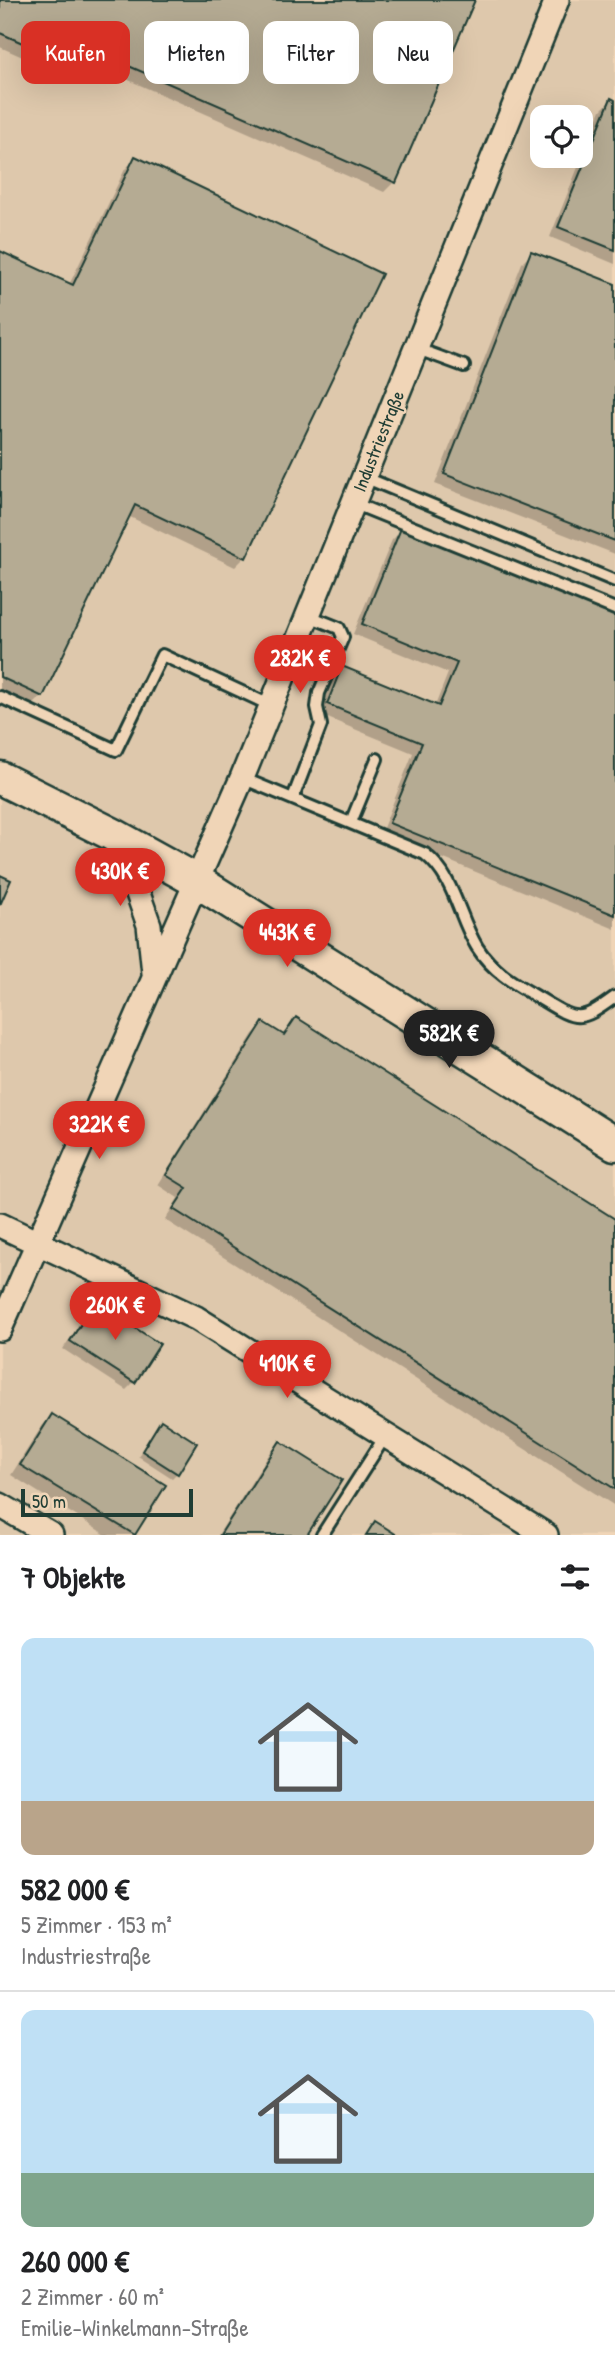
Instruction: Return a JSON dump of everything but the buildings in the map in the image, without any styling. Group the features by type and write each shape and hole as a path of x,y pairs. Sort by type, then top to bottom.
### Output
{"street":[{"name":"Industriestraße","path":"0,1329 242,778 557,0"},
{"path":"0,778 112,834 197,881 615,1144"},
{"path":"112,834 149,925 155,976"},
{"path":"0,1225 196,1318 546,1535"},
{"path":"0,1505 51,1535"}],"lane":[{"path":"415,348 464,366"},
{"path":"364,477 615,581"},
{"path":"353,503 615,609"},
{"path":"293,798 321,725 317,707 319,693 342,637 339,628 309,616"},
{"path":"0,697 116,750 162,655 272,706"},
{"path":"351,822 377,759"},
{"path":"242,778 425,854 438,864 446,876 476,946 499,974 569,1016 584,1017 615,997"},
{"path":"322,1535 386,1435"}],"shaded area":[{"path":"0,0 615,0 615,1535 0,1535"}]}
